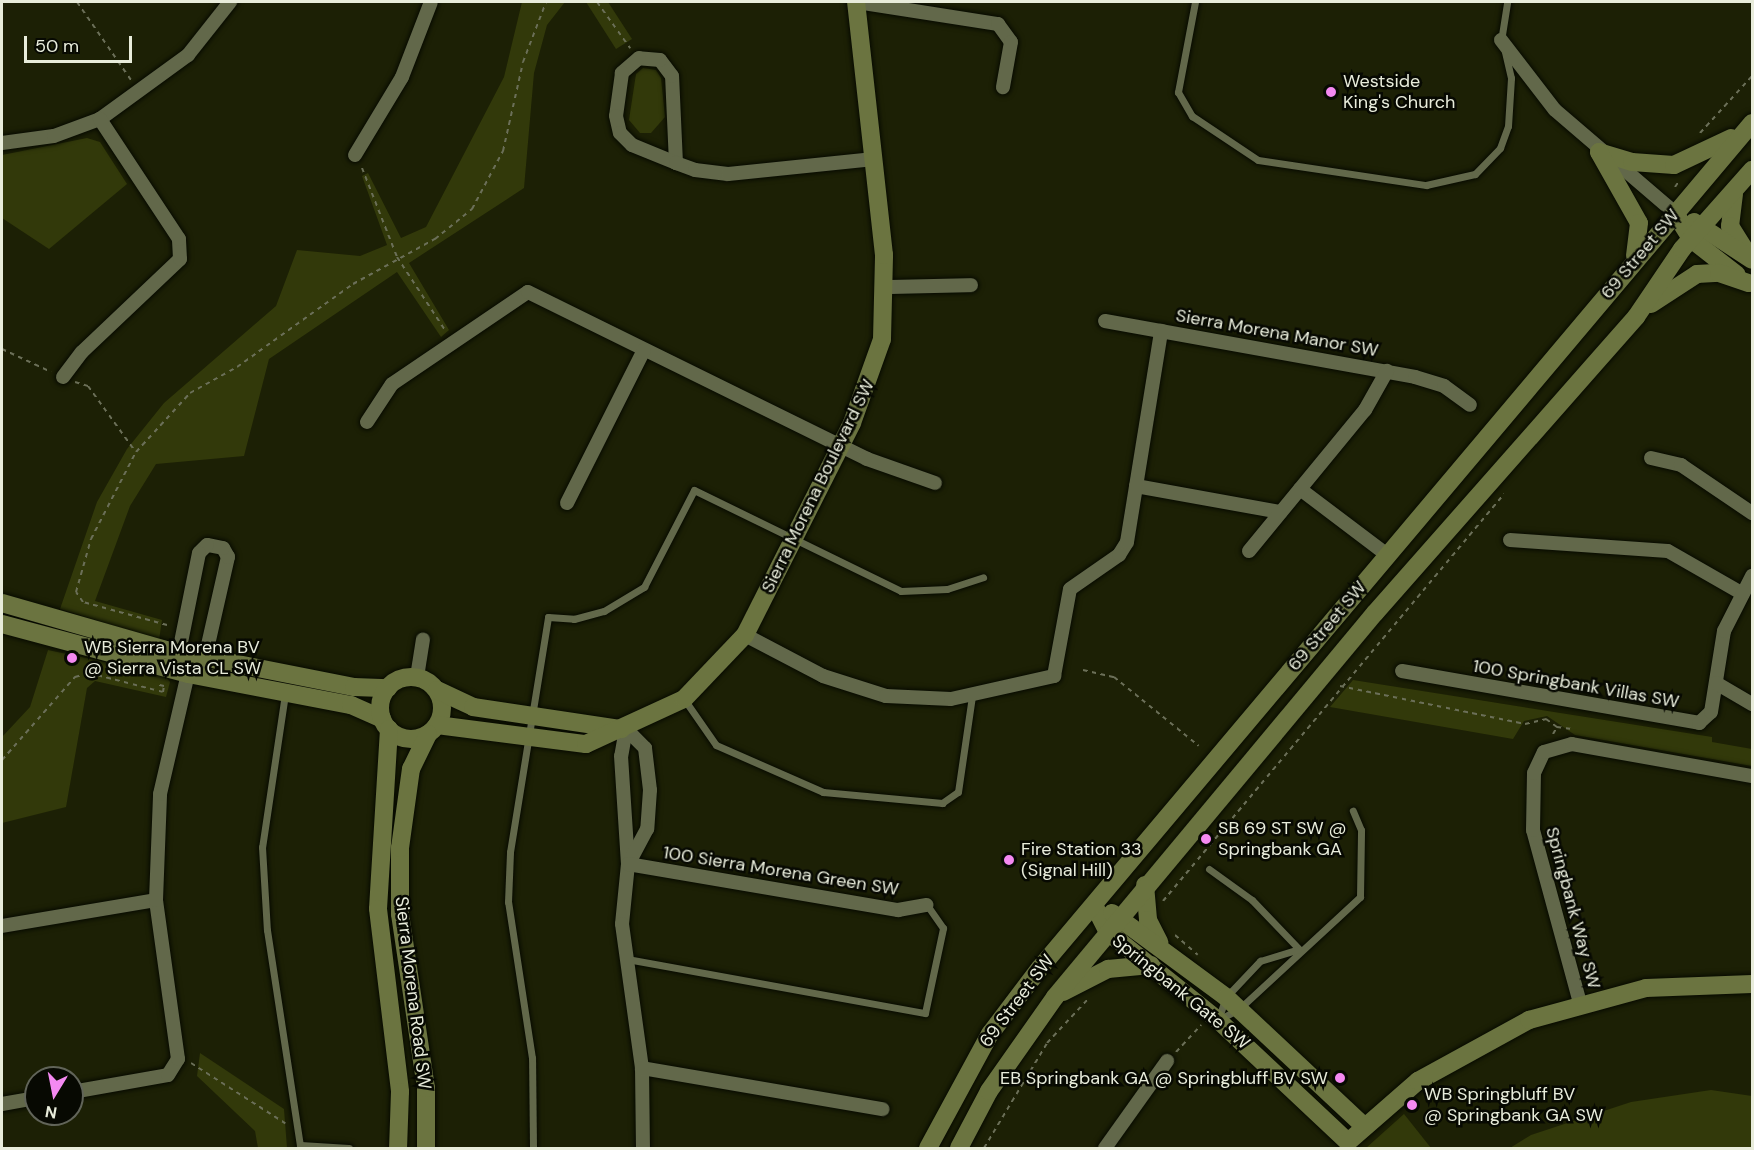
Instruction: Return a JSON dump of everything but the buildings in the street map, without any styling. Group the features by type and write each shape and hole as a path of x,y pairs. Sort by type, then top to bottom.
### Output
{"street":[{"path":"2,143 54,136 100,119 188,56 230,2"},
{"path":"355,155 402,77 431,2"},
{"path":"857,2 998,24 1011,42 1003,87"},
{"name":"Sierra Morena Boulevard SW","path":"432,730 586,744 626,729 684,699 745,635 839,446 872,374 886,287 857,2"},
{"path":"1501,40 1554,110 1599,152 1697,232 1750,285"},
{"path":"676,163 672,76 660,60 639,58 622,74 618,128 632,146 676,163 728,174 874,159"},
{"path":"63,377 81,352 180,259 180,239 100,119"},
{"path":"1599,152 1658,166 1687,162 1751,124"},
{"name":"69 Street SW","path":"928,1149 990,1034 1094,905 1386,554 1751,124"},
{"path":"1599,152 1639,223 1638,249 1630,266"},
{"name":"69 Street SW","path":"959,1149 989,1090 1055,997 1145,885 1636,317 1697,232 1752,170"},
{"path":"1735,191 1730,226 1752,259"},
{"path":"1697,232 1752,259"},
{"path":"1636,317 1697,274 1719,273 1750,285"},
{"path":"886,287 970,285"},
{"path":"367,422 392,384 528,292 839,446 935,483"},
{"name":"Sierra Morena Manor SW","path":"1105,321 1387,371 1444,386 1470,405"},
{"name":"Sierra Morena Manor SW","path":"972,696 1054,676 1070,589 1119,555 1127,542 1161,331"},
{"path":"567,503 644,350"},
{"name":"Sierra Morena Manor SW","path":"1249,551 1365,410 1387,371"},
{"path":"1651,458 1681,465 1752,513"},
{"path":"1136,486 1281,512"},
{"path":"1300,489 1386,554"},
{"path":"1510,540 1668,551 1743,594"},
{"path":"84,1090 168,1075 178,1059 156,900 160,794 188,674 206,658 228,557 223,548 207,545 199,553 179,652 188,674"},
{"name":"100 Springbank Villas SW","path":"1402,671 1694,723 1711,712 1720,645 1752,576"},
{"path":"2,603 179,652 354,687 388,687 417,677"},
{"path":"2,624 188,674 351,705 407,739 432,730 442,709 436,690"},
{"path":"745,635 865,692 908,699 972,696"},
{"path":"417,677 423,639"},
{"path":"417,677 436,690 473,707 626,729 645,748 650,790 647,829 628,864"},
{"path":"1716,683 1752,704"},
{"path":"385,724 380,706 388,687"},
{"name":"Sierra Morena Road SW","path":"385,724 378,909 396,1050 398,1149"},
{"path":"626,729 621,756 628,864 624,959 642,1068 643,1149"},
{"name":"Sierra Morena Road SW","path":"426,1149 426,1088 400,914 400,848 411,769 432,730"},
{"name":"Springbank Way SW","path":"1580,1003 1533,830 1534,773 1544,752 1558,743 1572,744 1752,776"},
{"name":"100 Sierra Morena Green SW","path":"628,864 898,910 927,905"},
{"path":"1145,885 1148,920 1161,946"},
{"path":"2,926 156,900"},
{"name":"Springbank Gate SW","path":"1094,905 1120,916 1232,1003 1364,1126"},
{"name":"Springbank Gate SW","path":"1094,905 1108,932 1214,1017 1344,1145"},
{"path":"1055,997 1108,969 1151,965"},
{"path":"1344,1145 1364,1126 1457,1055 1580,1003 1675,985 1752,984"},
{"path":"1105,1149 1167,1061"},
{"path":"642,1068 883,1109"},
{"path":"2,1104 24,1100"}],"lane":[{"path":"1195,2 1178,92 1192,117 1258,160 1426,185 1475,174 1500,148 1511,105 1501,40 1507,2"},
{"path":"533,1149 532,1058 508,902 510,852 548,617 574,620 604,611 644,587 694,490 901,591 947,589 983,577"},
{"path":"285,694 262,847 267,930 300,1145 349,1149"},
{"path":"684,699 716,745 823,792 942,803 958,792 972,696"},
{"path":"1214,1017 1352,908 1363,892 1360,830 1353,811"},
{"path":"1209,869 1252,900 1299,949"},
{"path":"624,959 925,1012 943,928 927,905"},
{"path":"1214,1017 1232,1003 1260,961 1299,949"}],"path":[{"path":"77,2 140,92"},
{"path":"167,625 83,602 76,592 91,539 136,452 190,393 397,257 447,230 487,188 546,2"},
{"path":"597,2 639,58"},
{"path":"1698,135 1752,76"},
{"path":"355,155 397,257 453,342"},
{"path":"1675,187 1687,162"},
{"path":"2,349 88,386 136,452"},
{"path":"1162,904 1340,686 1508,489"},
{"path":"1083,670 1114,677 1199,746"},
{"path":"2,760 75,677 89,673 163,692 164,686 155,684"},
{"path":"1340,686 1524,724 1546,719 1557,727"},
{"path":"1168,929 1202,958"},
{"path":"984,1149 1047,1043 1096,991"},
{"path":"1167,1061 1214,1017"},
{"path":"178,1059 297,1126"}],"green space":[{"path":"522,2 565,2 547,25 534,73 524,188 409,263 449,330 441,337 397,272 269,359 244,456 156,464 130,506 95,601 162,620 159,640 60,609 97,502 127,449 164,403 276,306 297,250 360,256 387,245 362,176 368,173 401,238 426,227 504,77"},
{"path":"586,2 608,2 632,39 616,49"},
{"path":"643,68 656,70 661,78 665,117 651,133 640,133 629,120 636,74"},
{"path":"87,138 100,142 127,184 49,249 2,218 2,155"},
{"path":"48,650 163,674 170,682 166,697 95,681 87,688 66,807 2,823 2,737 30,707"},
{"path":"1353,680 1712,737 1712,742 1752,749 1752,766 1575,735 1547,716 1524,721 1513,739 1330,707"},
{"path":"200,1053 284,1109 287,1148 258,1148 255,1131 197,1076"},
{"path":"1711,1090 1752,1096 1752,1148 1510,1148 1531,1135 1631,1102"},
{"path":"1404,1114 1431,1148 1366,1148"}],"place":[{"name":"Westside King's Church","path":"1331,92"},
{"name":"WB Sierra Morena BV @ Sierra Vista CL SW","path":"72,658"},
{"name":"SB 69 ST SW @ Springbank GA","path":"1206,839"},
{"name":"Fire Station 33 (Signal Hill)","path":"1009,860"},
{"name":"EB Springbank GA @ Springbluff BV SW","path":"1340,1078"},
{"name":"WB Springbluff BV @ Springbank GA SW","path":"1412,1105"}]}
